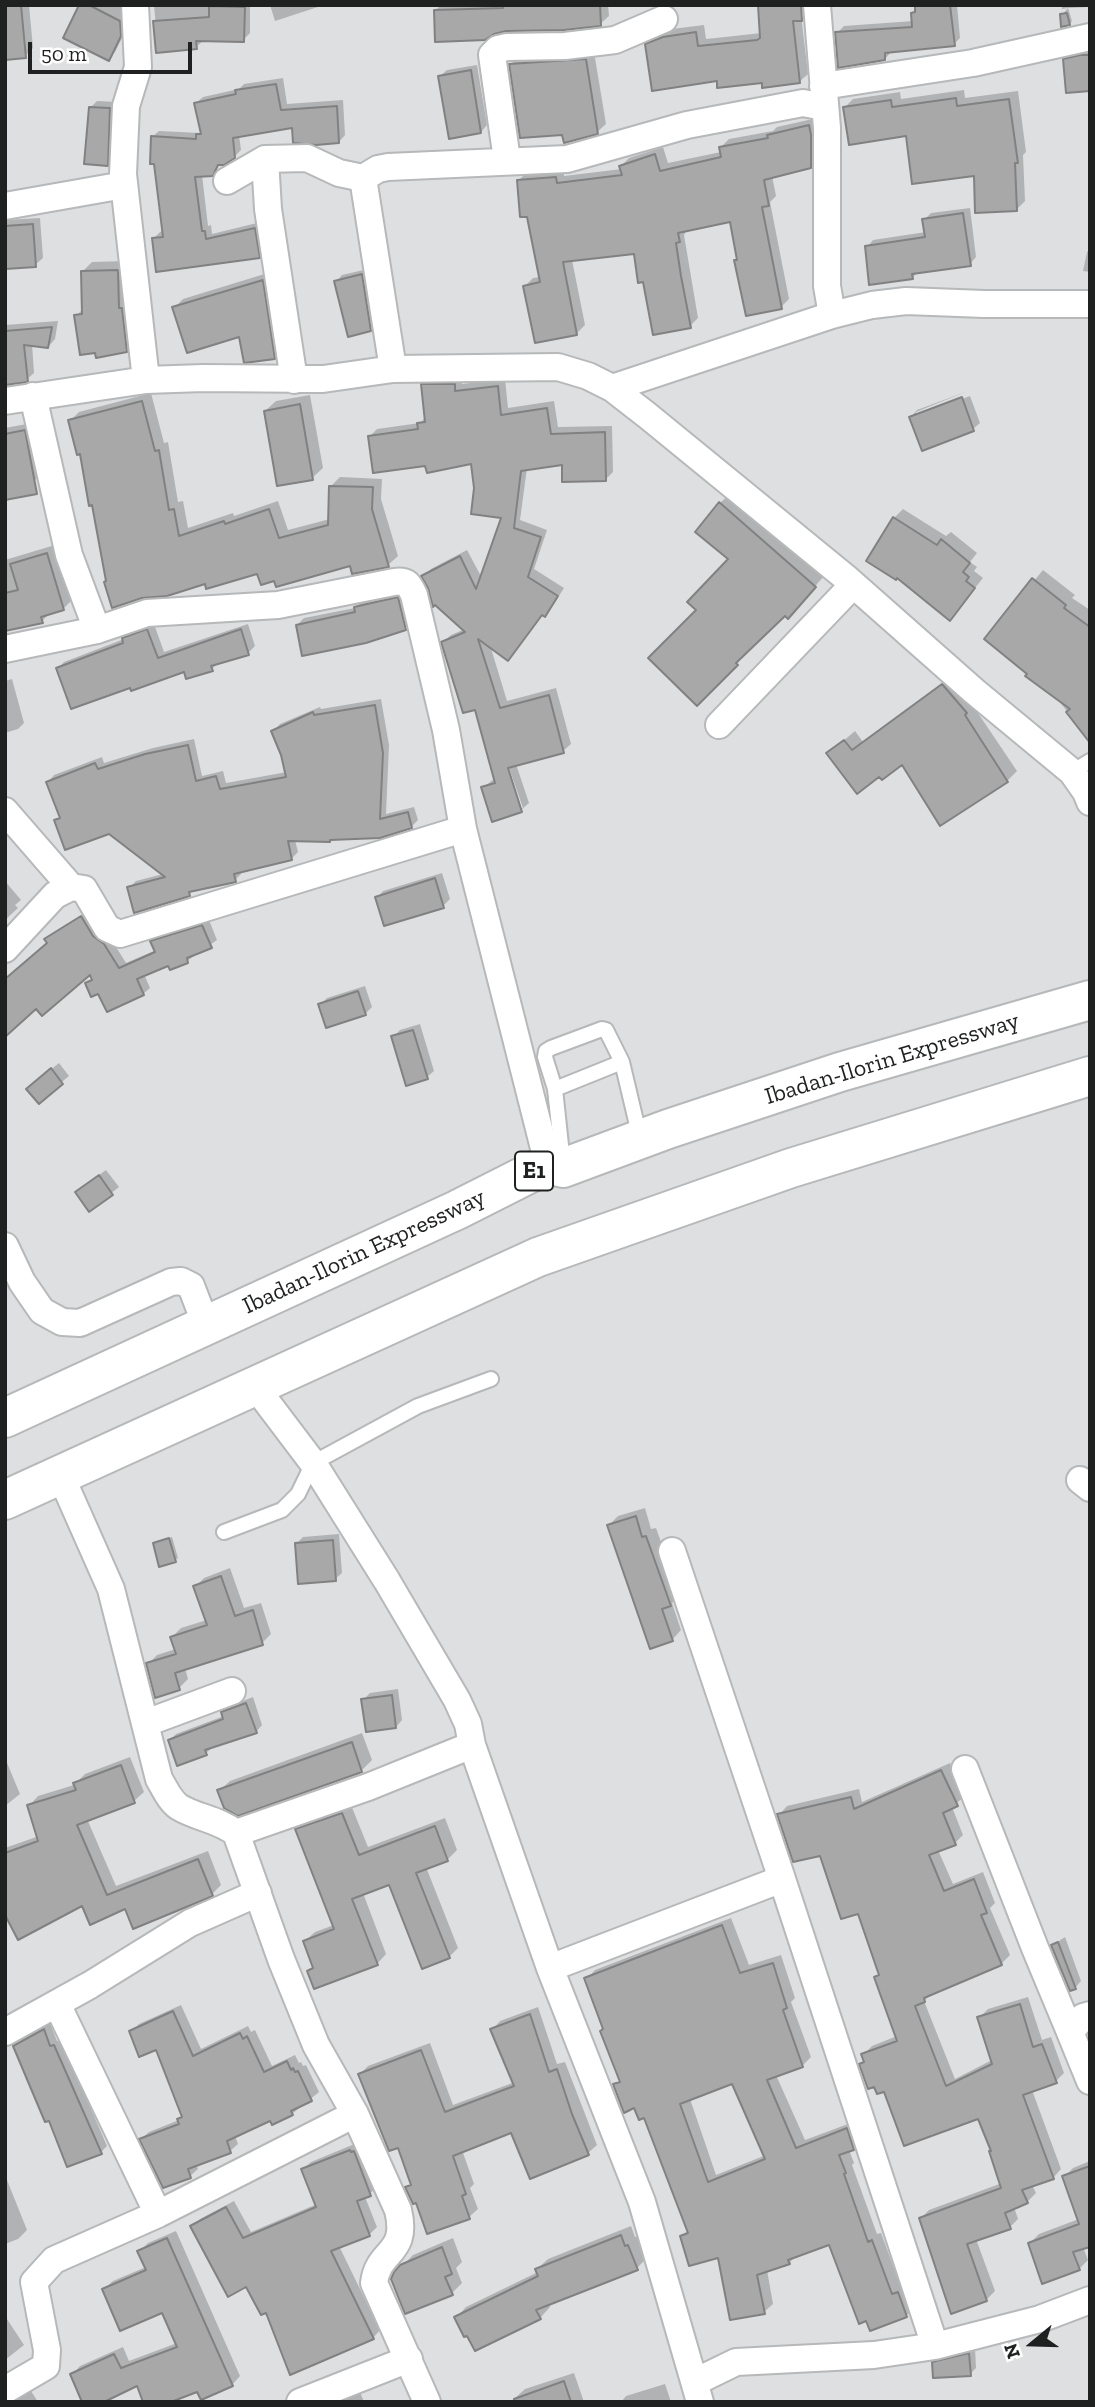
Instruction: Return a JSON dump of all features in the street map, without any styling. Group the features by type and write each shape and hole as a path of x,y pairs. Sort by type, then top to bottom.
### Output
{"highway":[{"name":"Ibadan-Ilorin Expressway","path":"5,1418 556,1166 840,1072 1090,1000"},
{"path":"5,1500 563,1247 791,1168 1090,1076"}],"street":[{"path":"135,5 138,67 126,106 123,154 124,185 146,380"},
{"path":"817,5 828,211 827,286 832,315"},
{"path":"507,160 492,55 498,49 565,46 615,40 664,19"},
{"path":"227,181 265,159 307,158 339,173 363,178 378,169 388,167 566,159 687,125 803,103 823,96 1090,37"},
{"path":"265,159 268,209 294,380"},
{"path":"363,178 393,369"},
{"path":"5,206 124,185"},
{"path":"612,388 872,304 906,301 1090,304"},
{"path":"5,401 146,380 323,379 393,369 558,367 588,376 612,388 853,585 974,691 1081,767 1090,802"},
{"path":"33,396 69,555 97,630"},
{"path":"5,649 97,630 147,613 270,606 394,582 403,581 409,584 414,594 446,730 463,829 556,1166"},
{"path":"719,725 853,585"},
{"path":"5,811 71,887"},
{"path":"5,949 55,895 71,887 84,889 107,928 120,934 463,829"},
{"path":"5,1246 22,1282 42,1311 62,1322 80,1323 172,1282 181,1281 191,1286 206,1325"},
{"path":"254,1385 313,1464 387,1581 457,1699 468,1724 472,1745 550,1968 642,2202 697,2392 736,2362 874,2355 935,2346 1040,2319 1090,2300"},
{"path":"60,1474 111,1589 159,1779 179,1806 224,1824 236,1833 281,1959 316,2045 355,2114 398,2210 400,2239 375,2271 374,2283 380,2302 427,2402"},
{"path":"672,1551 935,2346"},
{"path":"146,1723 232,1692"},
{"path":"236,1833 368,1787 472,1745"},
{"path":"965,1769 1090,2081"},
{"path":"550,1968 782,1879"},
{"path":"5,2032 57,2004 190,1923 258,1893"},
{"path":"57,2004 158,2214"},
{"path":"1070,2032 1083,2017 1090,2015"},
{"path":"5,2390 46,2366 47,2350 34,2282 54,2260 158,2214 355,2114"},
{"path":"300,2402 409,2360"}],"lane":[{"path":"556,1166 555,1088 545,1057 546,1051 602,1029 607,1030 622,1062 640,1139"},
{"path":"555,1088 622,1062"},
{"path":"224,1532 282,1510 298,1494 313,1464 418,1406 491,1379"}],"building":[{"path":"5,5 21,5 26,58 5,60"},
{"path":"79,5 89,5 120,21 121,36 109,61 63,38"},
{"path":"503,5 600,5 601,26 506,31 485,40 435,42 434,10 503,8"},
{"path":"758,5 801,5 802,21 793,21 800,83 762,88 762,83 717,88 717,81 652,91 645,44 663,37 696,32 698,46 757,40 760,38"},
{"path":"915,5 950,5 955,46 885,53 885,60 838,68 835,32 912,27 911,13 915,12"},
{"path":"209,6 245,7 244,42 196,41 197,49 156,53 153,21 209,17"},
{"path":"1067,13 1070,25 1061,27 1060,14"},
{"path":"1090,55 1090,91 1066,93 1063,59"},
{"path":"586,59 598,134 564,143 562,135 520,138 509,64"},
{"path":"471,70 481,133 449,139 438,76"},
{"path":"276,84 281,110 337,106 339,143 293,143 292,128 233,138 235,158 224,165 218,165 213,176 195,177 202,231 205,231 206,239 255,228 260,258 156,272 152,238 163,237 154,164 150,164 151,136 196,139 196,134 201,134 194,103 236,94 235,90"},
{"path":"956,98 957,106 1009,99 1018,163 1015,163 1017,211 975,213 974,176 912,184 906,136 849,145 843,107 891,100 892,107"},
{"path":"89,107 110,108 108,166 84,164"},
{"path":"809,125 811,168 764,180 769,206 762,207 782,309 746,316 734,260 737,260 730,222 678,233 680,242 676,243 691,328 653,335 643,282 638,283 634,254 563,262 577,335 535,343 523,286 540,282 527,217 520,217 517,180 556,177 557,183 622,175 619,166 655,154 660,171 721,157 719,147 768,138 767,135"},
{"path":"963,213 971,266 912,274 913,279 869,285 865,246 925,237 922,219"},
{"path":"33,224 36,267 5,269 5,226"},
{"path":"118,270 119,308 122,308 127,352 96,358 95,353 80,355 74,315 82,314 81,271"},
{"path":"362,274 371,331 348,337 334,281"},
{"path":"263,280 275,359 244,363 239,337 187,353 172,307"},
{"path":"52,327 48,348 24,345 28,382 5,385 5,331"},
{"path":"421,384 455,384 455,391 498,386 501,415 547,408 551,434 605,432 606,481 562,482 562,465 521,471 514,528 541,537 528,577 558,596 545,617 542,615 508,661 478,639 500,708 549,695 564,753 508,768 522,812 492,822 481,787 495,783 475,710 463,713 441,642 465,632 435,605 433,607 428,588 421,576 460,556 476,589 501,518 471,514 474,488 471,464 427,473 425,466 373,473 368,436 418,429 417,423 425,422"},
{"path":"962,397 974,431 922,451 909,417"},
{"path":"142,401 155,451 159,450 169,510 174,509 179,536 269,509 279,538 328,525 329,486 373,487 372,509 389,567 352,574 350,566 276,587 274,581 261,585 257,574 206,589 205,584 167,596 142,598 112,608 104,582 106,581 92,505 89,506 80,454 77,455 68,420"},
{"path":"300,404 313,480 277,486 264,411"},
{"path":"25,430 37,494 5,500 5,434"},
{"path":"719,502 816,587 788,619 785,616 736,663 738,665 697,706 648,658 696,610 687,602 728,559 695,532"},
{"path":"893,517 937,545 941,539 970,563 963,572 969,577 966,581 975,588 950,621 897,578 896,580 866,561"},
{"path":"47,553 64,610 41,617 43,623 5,631 5,593 18,590 10,564"},
{"path":"1032,578 1066,605 1064,608 1090,627 1090,743 1066,712 1070,709 1025,676 1027,674 984,639"},
{"path":"398,597 406,630 366,643 302,656 296,625 355,612 354,607"},
{"path":"147,629 158,658 241,629 249,655 211,666 213,671 186,679 184,672 71,709 56,668 123,643 122,638"},
{"path":"942,684 967,713 965,715 1008,782 940,826 902,765 882,780 879,777 857,794 826,753 844,740 852,750"},
{"path":"375,705 383,753 380,819 408,812 412,828 380,838 330,842 288,841 292,860 234,874 236,882 189,892 190,896 134,913 127,887 165,877 109,834 65,850 54,820 60,818 46,782 95,763 98,769 145,754 188,745 196,781 216,776 220,789 286,777 271,731 313,712 314,715"},
{"path":"435,878 444,908 384,926 375,897"},
{"path":"81,916 93,936 104,944 119,968 155,952 150,941 202,925 212,948 187,958 188,963 170,970 168,966 137,979 144,995 107,1012 98,994 91,997 85,983 92,980 90,975 42,1016 36,1009 5,1037 5,979 47,943 44,939"},
{"path":"358,991 366,1015 326,1028 318,1004"},
{"path":"413,1030 428,1079 406,1086 391,1036"},
{"path":"51,1068 63,1084 39,1104 26,1089"},
{"path":"99,1175 113,1195 89,1212 75,1192"},
{"path":"636,1516 671,1606 662,1609 673,1641 650,1649 607,1525"},
{"path":"169,1538 176,1562 159,1567 153,1543"},
{"path":"333,1540 336,1581 298,1584 295,1543"},
{"path":"221,1576 235,1616 253,1610 263,1645 175,1673 180,1690 155,1698 146,1663 176,1654 170,1637 207,1625 193,1586"},
{"path":"392,1695 396,1728 366,1732 361,1699"},
{"path":"246,1703 257,1733 205,1750 207,1755 177,1766 168,1740 223,1719 221,1712"},
{"path":"352,1742 362,1772 238,1816 224,1808 217,1790"},
{"path":"121,1765 135,1803 77,1825 107,1895 198,1859 213,1896 133,1929 125,1909 90,1925 82,1906 18,1940 5,1915 5,1853 38,1841 27,1805 76,1790 73,1783"},
{"path":"941,1770 958,1806 943,1813 956,1845 929,1855 944,1891 974,1879 987,1913 981,1915 1002,1965 924,1998 925,2002 915,2006 946,2086 992,2064 977,2017 1020,2004 1033,2047 1042,2044 1057,2083 1023,2095 1054,2179 1022,2190 1028,2203 1005,2213 1011,2229 967,2244 987,2301 951,2314 919,2218 1001,2188 991,2151 978,2119 904,2146 884,2092 877,2094 874,2087 868,2089 859,2064 864,2062 861,2054 897,2041 874,1977 879,1975 858,1914 841,1919 820,1856 793,1862 777,1814 851,1797 854,1809"},
{"path":"342,1813 359,1855 435,1826 448,1861 416,1873 450,1958 422,1969 389,1885 352,1899 378,1965 314,1989 307,1971 313,1968 303,1941 334,1929 295,1829"},
{"path":"722,1925 740,1973 773,1963 787,2008 783,2010 803,2067 767,2080 796,2148 847,2128 854,2150 839,2155 846,2173 844,2174 868,2242 872,2240 892,2294 898,2292 907,2317 870,2331 866,2321 859,2324 829,2245 788,2260 790,2264 757,2275 765,2314 730,2320 718,2258 689,2266 680,2236 688,2233 644,2118 639,2120 634,2108 624,2113 613,2084 620,2082 600,2031 603,2029 584,1978","holes":["732,2084 765,2159 708,2182 680,2104"]},
{"path":"1058,1942 1076,1989 1070,1991 1051,1945"},
{"path":"173,2011 193,2056 240,2033 243,2039 247,2036 264,2072 287,2061 291,2070 293,2068 295,2072 298,2071 312,2101 291,2111 293,2115 272,2125 270,2121 227,2141 231,2153 188,2169 191,2178 163,2188 139,2139 179,2124 177,2119 182,2117 156,2050 139,2057 129,2031"},
{"path":"530,2014 549,2072 557,2069 589,2155 530,2179 511,2133 453,2156 466,2194 462,2196 470,2219 427,2234 416,2203 413,2204 405,2187 411,2185 398,2148 389,2151 358,2074 421,2050 445,2112 514,2086 490,2029"},
{"path":"44,2029 50,2046 54,2045 102,2154 67,2167 49,2121 45,2122 13,2046"},
{"path":"350,2150 354,2151 371,2196 357,2201 370,2236 331,2251 374,2339 290,2375 266,2313 261,2315 246,2287 228,2297 190,2226 226,2207 243,2238 316,2207 301,2169"},
{"path":"1090,2166 1090,2247 1073,2252 1080,2270 1042,2284 1028,2243 1079,2224 1062,2176"},
{"path":"621,2235 638,2270 536,2310 541,2319 475,2351 467,2336 464,2337 454,2317 538,2276 535,2269"},
{"path":"167,2238 233,2386 201,2400 197,2392 171,2402 143,2402 137,2386 104,2402 82,2402 70,2374 114,2354 121,2368 177,2347 162,2313 120,2331 102,2289 146,2270 137,2251"},
{"path":"442,2247 452,2274 445,2277 453,2295 405,2314 391,2279 394,2272 400,2265"},
{"path":"969,2353 971,2376 933,2378 932,2362"},
{"path":"564,2381 571,2402 514,2402 514,2399"}]}
